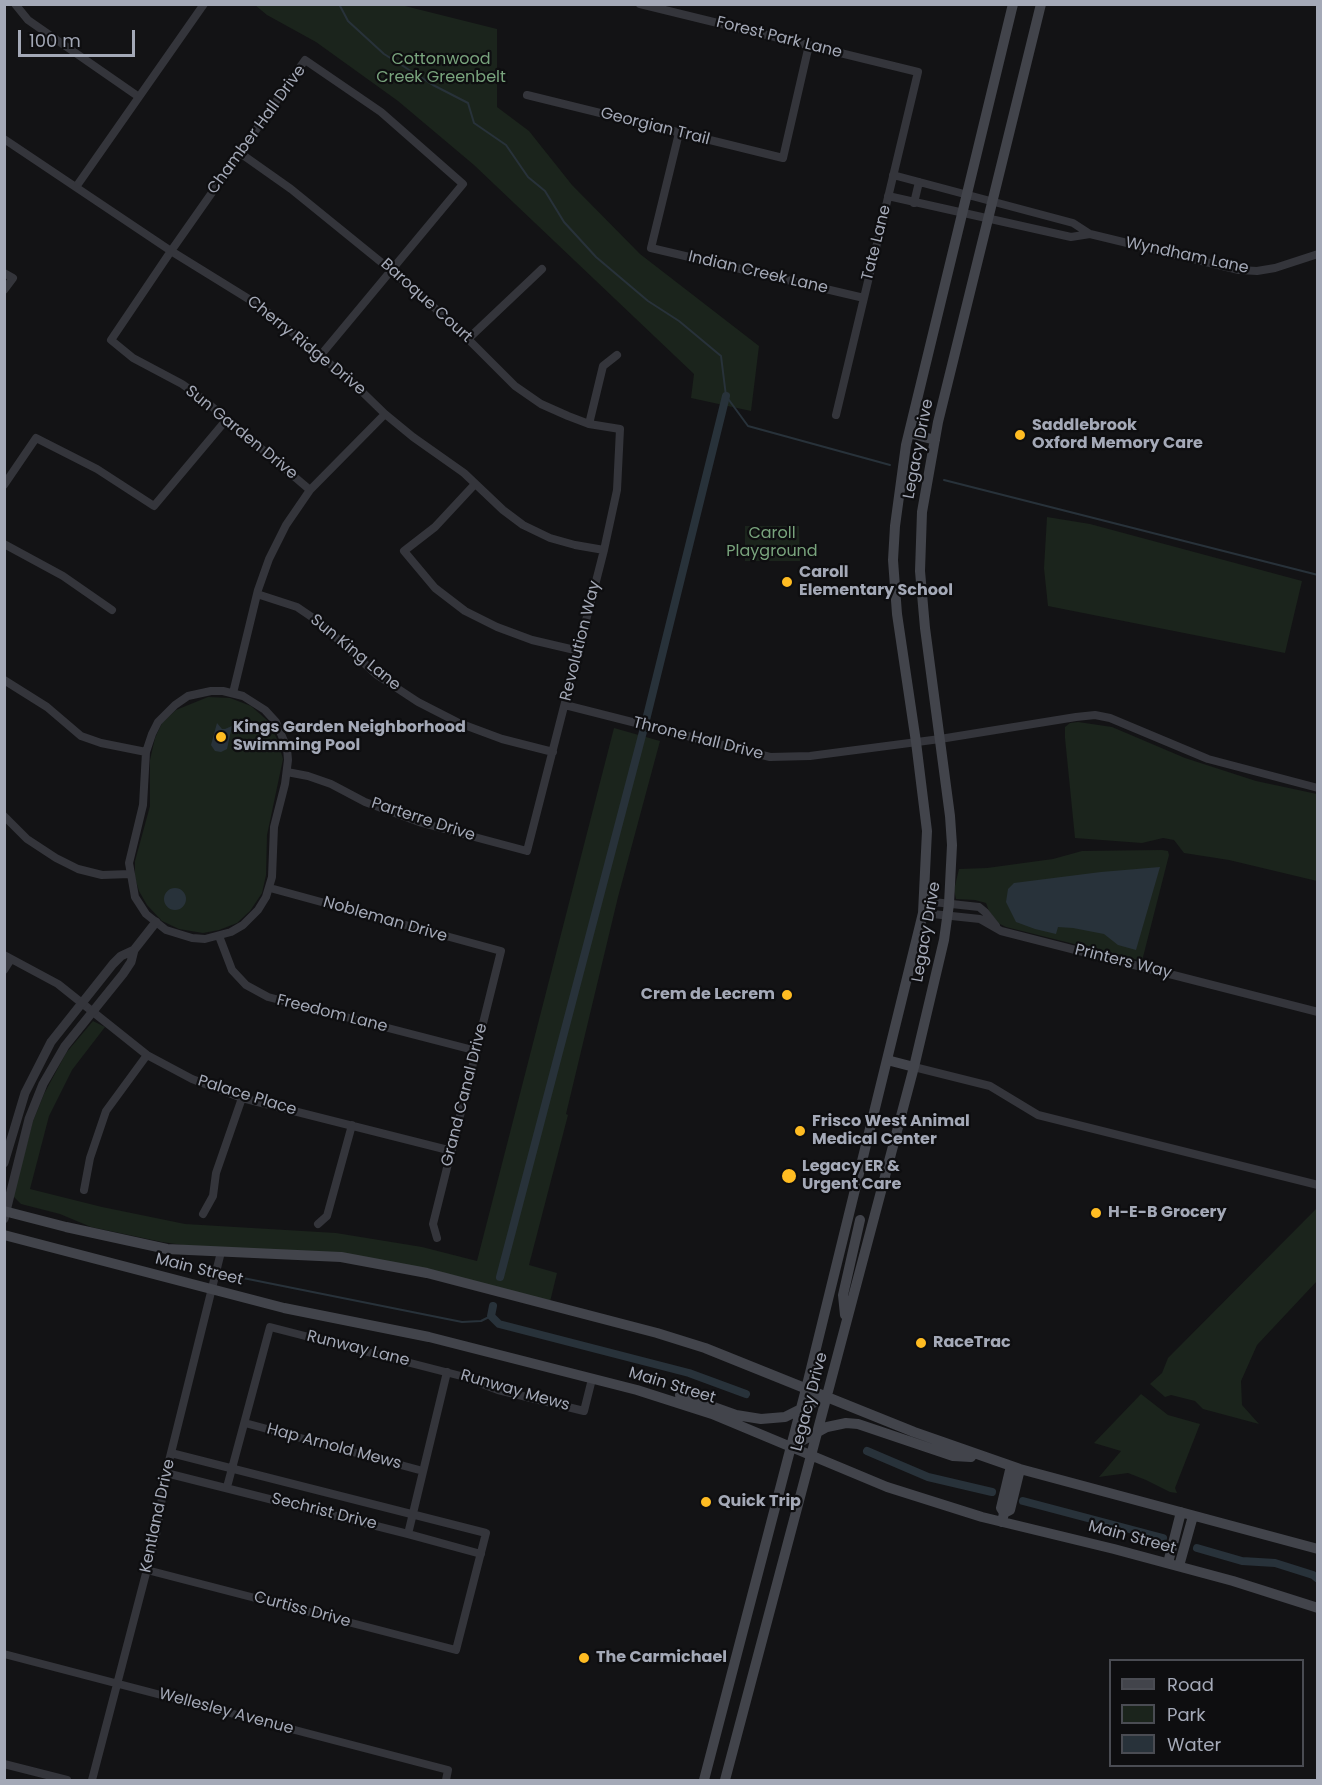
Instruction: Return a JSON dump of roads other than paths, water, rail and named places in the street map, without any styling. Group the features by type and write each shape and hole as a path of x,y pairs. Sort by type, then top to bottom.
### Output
{"main road":[{"name":"Legacy Drive","path":"704,1780 801,1409 923,913 927,831 897,614 893,560 899,486 909,433 1013,4"},
{"name":"Legacy Drive","path":"724,1780 914,1067 948,916 952,845 925,628 920,571 922,512 935,440 1041,4"},
{"path":"909,433 935,440"},
{"path":"887,1060 914,1067"},
{"name":"Main Street","path":"5,1214 140,1244 184,1251 341,1257 426,1273 657,1333 705,1348 983,1458 1317,1549"},
{"path":"848,1217 873,1224"},
{"path":"846,1324 843,1295 860,1220"},
{"name":"Main Street","path":"4,1235 284,1308 429,1337 637,1390 712,1414 887,1487 1233,1581 1317,1608"},
{"path":"637,1390 661,1390 736,1415 761,1419 785,1417 827,1396"},
{"path":"790,1447 818,1430 846,1423 858,1424 952,1456 983,1458"},
{"path":"1003,1517 1010,1510 1016,1468"},
{"path":"1168,1563 1181,1512"},
{"path":"1179,1566 1193,1516"},
{"path":"747,1613 768,1618"}],"street":[{"path":"15,4 28,20 140,98"},
{"path":"76,187 204,4"},
{"name":"Forest Park Lane","path":"640,4 918,72"},
{"name":"Georgian Trail","path":"527,95 783,158 809,45"},
{"name":"Chamber Hall Drive","path":"111,340 305,60 381,112 463,184 320,356"},
{"name":"Tate Lane","path":"836,415 918,72"},
{"name":"Indian Creek Lane","path":"679,133 651,248 864,298"},
{"name":"Cherry Ridge Drive","path":"4,139 171,251 261,306 352,382 386,414 464,473 502,510 523,525 549,538 604,550"},
{"name":"Baroque Court","path":"240,153 291,189 392,271 468,339 515,386 559,412 589,424 620,429"},
{"name":"Wyndham Lane","path":"893,175 1073,223 1090,234 1239,270 1257,271 1275,268 1317,254"},
{"path":"914,203 919,182"},
{"name":"Wyndham Lane","path":"888,196 1071,237 1090,234"},
{"path":"468,339 542,269"},
{"path":"4,273 13,278 4,290"},
{"name":"Sun Garden Drive","path":"111,340 133,358 182,384 310,490"},
{"path":"589,424 603,366 617,355"},
{"path":"234,693 257,594 269,559 286,525 310,490 386,414"},
{"path":"4,485 36,438 97,469 154,507 227,419"},
{"name":"Revolution Way","path":"527,850 604,550 616,490 620,429"},
{"path":"475,484 435,527 404,551 435,588 465,611 497,627 532,640 579,651"},
{"path":"4,544 63,576 112,610"},
{"name":"Sun King Lane","path":"257,594 297,607 319,622 377,675 418,702 459,723 553,752"},
{"path":"4,680 47,707 81,736 101,743 146,752"},
{"path":"211,691 234,693 253,701 276,722 287,748 287,772 274,827 270,888 258,910 243,926 219,936 205,939 192,938 166,930 139,906 135,897 129,863 143,805 146,752 158,722 188,696 211,691"},
{"name":"Throne Hall Drive","path":"565,705 770,757 810,756 940,740 1095,715 1110,718 1208,759 1317,788"},
{"name":"Parterre Drive","path":"287,772 331,784 365,802 422,823 527,850"},
{"path":"4,816 27,839 78,869 102,875 130,874"},
{"name":"Nobleman Drive","path":"270,888 442,937 501,951"},
{"path":"924,901 981,908 1001,931"},
{"name":"Printers Way","path":"923,913 980,919 1001,931 1317,1012"},
{"path":"5,1214 29,1119 43,1084 65,1046 123,974 134,950 156,922"},
{"name":"Freedom Lane","path":"219,936 232,970 246,985 268,998 477,1051"},
{"path":"4,1164 18,1111 32,1076 51,1042 113,964 121,956 134,950"},
{"name":"Grand Canal Drive","path":"437,1238 433,1224 501,951"},
{"path":"4,969 8,957"},
{"name":"Palace Place","path":"8,957 58,984 147,1055 192,1079 242,1098 452,1151"},
{"path":"84,1190 90,1158 106,1111 147,1055"},
{"path":"914,1067 990,1086 1038,1115 1317,1185"},
{"path":"203,1215 213,1196 216,1173 242,1098"},
{"path":"318,1224 327,1216 352,1125"},
{"name":"Kentland Drive","path":"92,1780 157,1532 166,1473 221,1252"},
{"name":"Runway Lane","path":"244,1423 270,1327 447,1372"},
{"path":"408,1534 447,1372"},
{"name":"Runway Mews","path":"447,1372 498,1390 584,1411 592,1379"},
{"path":"227,1487 244,1423"},
{"name":"Hap Arnold Mews","path":"244,1423 423,1471"},
{"name":"Sechrist Drive","path":"166,1473 482,1554 486,1533 171,1453"},
{"name":"Curtiss Drive","path":"147,1570 456,1650 482,1554"},
{"name":"Wellesley Avenue","path":"4,1654 448,1770 446,1780"},
{"path":"4,1764 67,1780"}],"water":[{"name":"Kings Garden Neighborhood Swimming Pool","path":"217,723 222,729 232,726 227,749 221,752 215,751 211,745"},
{"path":"1160,867 1136,950 1118,945 1104,934 1058,927 1056,934 1016,922 1006,902 1008,889 1014,883"},
{"path":"175,888 183,891 186,899 183,907 175,910 167,907 164,899 167,891"}],"waterway":[{"path":"339,4 348,21 384,54 433,85 468,103 474,123 506,145 528,177 545,191 564,222 596,257 648,301 679,321 721,356 726,396 748,426 890,465"},
{"path":"500,1277 645,724 726,396"},
{"path":"944,480 1318,575"},
{"path":"243,1278 462,1322 481,1321 491,1316"},
{"path":"493,1306 491,1316 499,1324 689,1373 746,1394"},
{"path":"867,1451 928,1477 992,1492"},
{"path":"1023,1501 1163,1538"},
{"path":"1197,1548 1242,1561 1275,1563 1313,1575 1318,1579"}],"place":[{"name":"Saddlebrook Oxford Memory Care","path":"1020,435"},
{"name":"Caroll Elementary School","path":"787,582"},
{"name":"Kings Garden Neighborhood Swimming Pool","path":"221,737"},
{"name":"Crem de Lecrem","path":"787,995"},
{"name":"Frisco West Animal Medical Center","path":"800,1131"},
{"name":"Legacy ER & Urgent Care","path":"789,1176"},
{"name":"H-E-B Grocery","path":"1096,1213"},
{"name":"RaceTrac","path":"921,1343"},
{"name":"Quick Trip","path":"706,1502"},
{"name":"The Carmichael","path":"584,1658"}],"park label":[{"name":"Cottonwood Creek Greenbelt","path":"441,69"},
{"name":"Caroll Playground","path":"772,543"}]}
